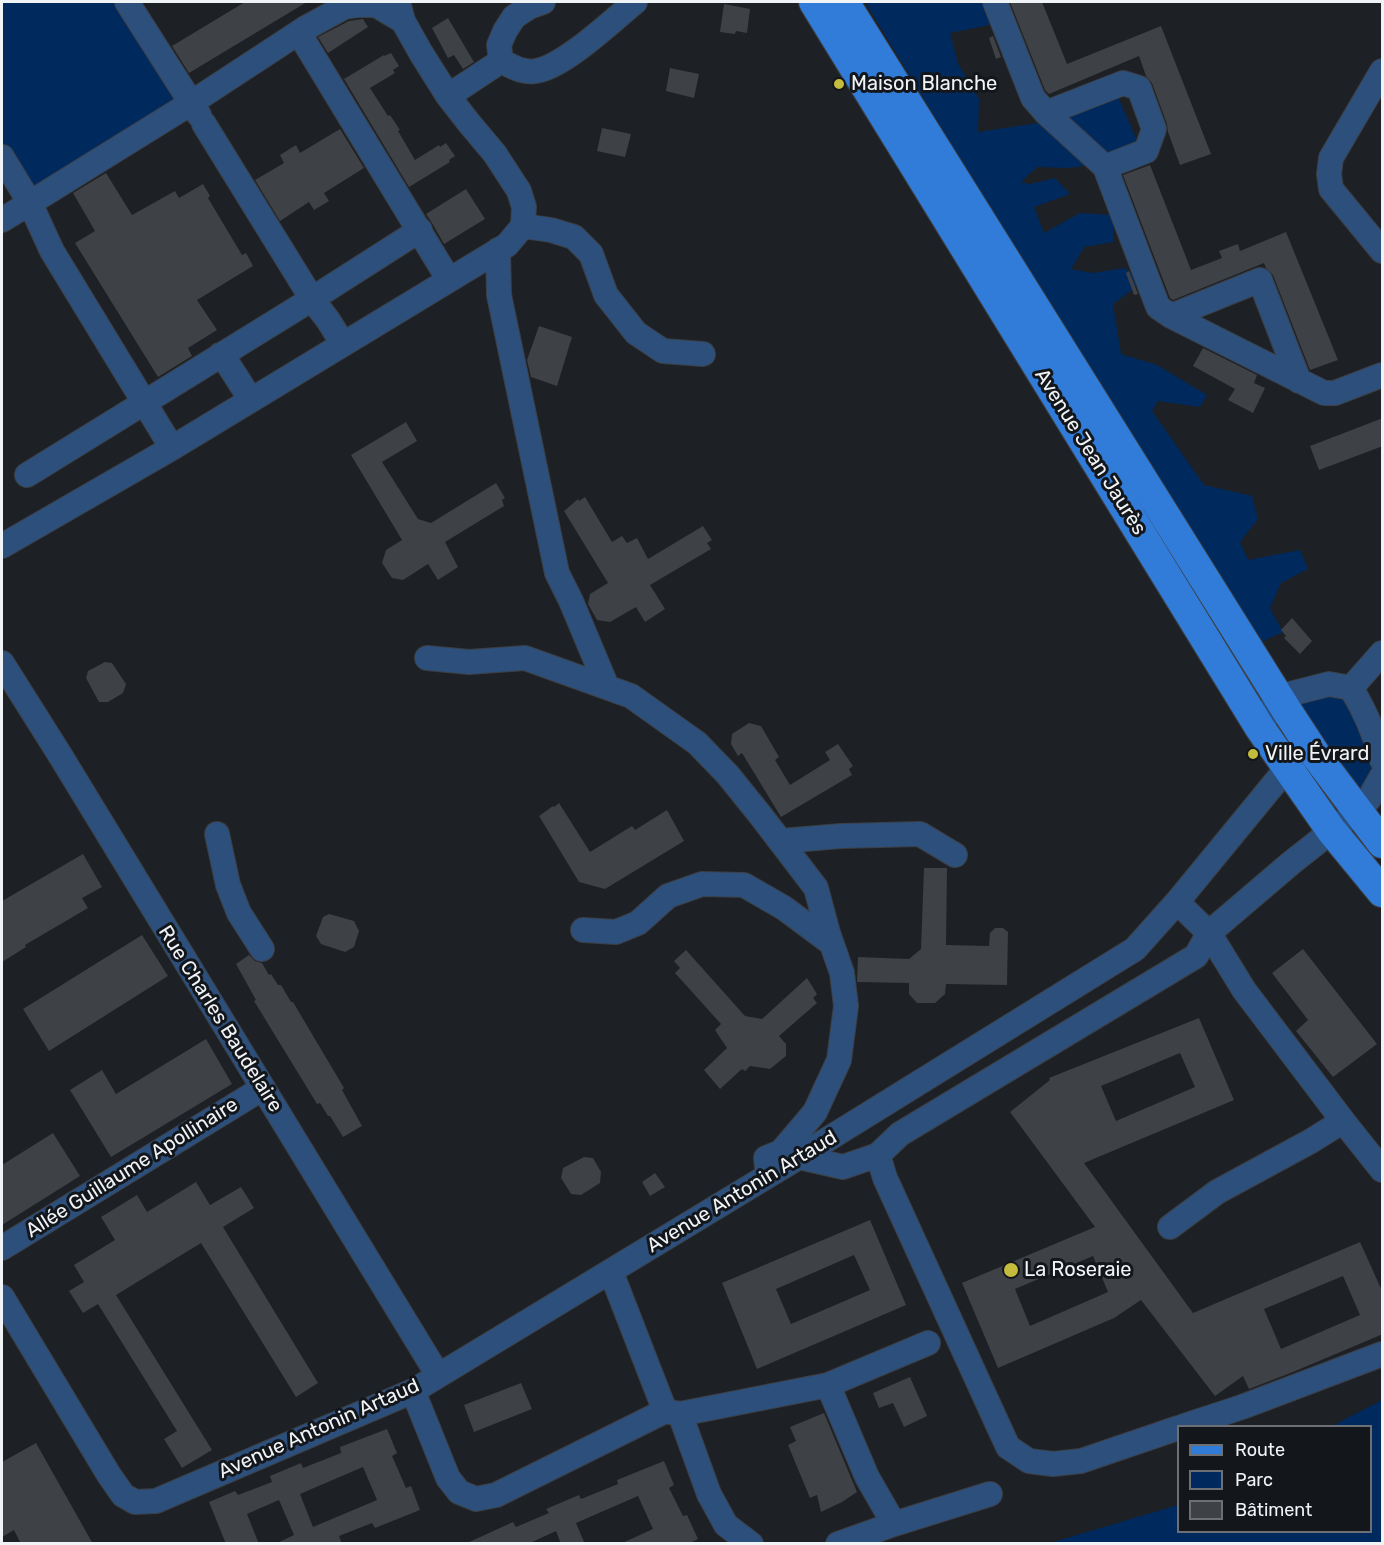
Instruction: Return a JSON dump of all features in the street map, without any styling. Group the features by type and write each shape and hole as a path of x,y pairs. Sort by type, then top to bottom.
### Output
{"main road":[{"name":"Avenue Jean Jaurès","path":"813,2 1260,728 1332,830 1383,892"},
{"name":"Avenue Jean Jaurès","path":"844,2 1317,758 1383,843"}],"street":[{"path":"127,2 312,299 343,344"},
{"path":"302,31 323,2"},
{"path":"501,61 499,45 514,17 529,7 543,2"},
{"path":"501,61 519,70 534,71 551,67 589,40 635,2"},
{"path":"832,2 843,20 879,58"},
{"path":"996,2 1033,98 1046,113 1105,167 1158,307 1171,316 1324,393 1335,393 1383,375"},
{"path":"2,220 198,114 302,31 344,7 358,4 376,5 400,11 421,53 448,96 495,154 519,191 524,207 524,226 507,245 172,448 2,546"},
{"path":"302,31 449,280"},
{"path":"448,96 501,61"},
{"path":"1383,71 1331,159 1329,174 1331,189 1383,251"},
{"path":"1046,113 1123,83 1138,88 1154,129 1146,151 1105,167"},
{"path":"2,157 30,203 52,251 172,448"},
{"path":"524,226 551,230 574,237 591,254 606,295 636,333 663,351 703,354"},
{"path":"27,476 420,230"},
{"path":"498,250 499,295 557,573 607,687"},
{"path":"1171,316 1260,280 1299,381"},
{"path":"220,355 251,400"},
{"path":"1351,688 1383,653"},
{"path":"427,658 469,662 525,658 631,696 697,743 728,775 816,888 842,973 846,1006 839,1060 815,1112 781,1152 766,1158 769,1176"},
{"name":"Rue Charles Baudelaire","path":"2,663 439,1375"},
{"path":"1260,728 1278,697 1329,684 1351,688 1363,706 1383,760"},
{"name":"Avenue Antonin Artaud","path":"2,1298 123,1495 135,1502 156,1501 412,1390 439,1375 769,1176 1135,949 1177,902 1287,768"},
{"path":"799,1157 843,1167 878,1155 900,1134 1196,956 1209,933 1357,810 1369,799 1383,776"},
{"path":"217,834 228,885 239,913 262,949"},
{"path":"781,841 841,836 920,834 955,855"},
{"path":"583,930 616,932 638,923 668,896 702,884 744,885 784,908 831,943"},
{"path":"1177,902 1209,933 1244,990 1383,1170"},
{"name":"Allée Guillaume Apollinaire","path":"2,1248 263,1088"},
{"path":"1170,1227 1217,1192 1343,1121"},
{"path":"878,1155 885,1179 1008,1448 1029,1461 1053,1464 1081,1461 1177,1429"},
{"path":"611,1272 709,1494 726,1525 751,1544"},
{"path":"412,1390 448,1478 459,1492 476,1498 496,1496 673,1413 828,1385 928,1343"},
{"path":"1187,1425 1383,1354"},
{"path":"828,1385 867,1478 894,1524"},
{"path":"838,1544 990,1494"}],"green space":[{"path":"2,2 122,2 183,96 29,195 2,150"},
{"path":"865,2 989,2 994,24 950,33 958,64 979,99 978,132 1038,123 1116,92 1138,143 1107,163 1069,168 1037,167 1021,182 1030,184 1055,178 1070,194 1034,207 1044,233 1080,213 1113,215 1114,242 1084,247 1071,269 1093,273 1124,268 1144,281 1113,304 1121,354 1157,365 1207,395 1200,407 1158,401 1152,411 1204,485 1252,496 1258,519 1240,542 1248,560 1300,550 1308,569 1281,583 1270,608 1283,632 1261,642"},
{"path":"1337,694 1352,704 1373,767 1372,775 1363,790 1357,792 1298,701"},
{"path":"1382,1400 1382,1543 1050,1543 1177,1505 1177,1533 1372,1533 1372,1425 1334,1425"}],"building":[{"path":"245,2 307,2 189,73 172,46"},
{"path":"1010,2 1042,2 1067,64 1161,26 1211,154 1180,165 1152,83 1146,76 1139,56 1049,94 1045,90"},
{"path":"724,4 750,9 747,33 720,32"},
{"path":"448,18 474,62 463,69 454,55 448,58 432,28"},
{"path":"363,19 368,27 328,53 318,37 349,21"},
{"path":"993,36 1001,57 996,59 989,38"},
{"path":"391,53 399,66 393,70 395,73 370,88 400,130 398,131 415,160 446,143 455,156 449,160 450,162 409,187 344,79"},
{"path":"670,68 699,74 694,98 666,91"},
{"path":"602,128 631,134 625,157 597,151"},
{"path":"340,129 364,168 324,193 329,201 314,210 309,202 280,221 255,180 284,163 280,155 296,145 300,153"},
{"path":"1150,165 1191,270 1222,258 1219,251 1238,244 1240,251 1286,232 1338,360 1310,370 1273,275 1264,263 1173,300 1170,298 1123,175"},
{"path":"106,173 132,215 175,191 179,198 203,184 210,196 208,198 242,255 246,253 253,266 197,300 217,330 188,348 192,356 158,377 75,243 95,231 73,193"},
{"path":"466,189 485,219 444,244 426,214"},
{"path":"1129,271 1138,294 1134,295 1126,273"},
{"path":"539,326 572,337 557,386 531,377 527,360"},
{"path":"1203,348 1257,375 1254,383 1265,388 1253,413 1228,400 1235,389 1193,366"},
{"path":"1383,418 1383,446 1319,470 1310,446"},
{"path":"406,422 417,441 382,462 418,519 431,523 496,483 505,498 502,500 504,506 445,542 458,567 438,580 428,564 403,580 392,578 382,563 386,550 402,540 351,455"},
{"path":"585,497 612,542 622,536 627,543 637,538 648,559 703,526 712,540 707,543 711,549 650,585 665,609 645,622 636,607 610,622 597,620 588,604 590,594 608,583 564,511 578,499 579,501"},
{"path":"1292,618 1312,641 1300,654 1284,638 1286,636 1281,630"},
{"path":"105,662 112,663 126,684 123,693 108,702 99,702 86,678 88,671"},
{"path":"749,723 761,726 779,757 775,760 790,785 830,760 825,752 838,744 853,766 849,769 852,775 781,817 742,753 738,756 731,744 732,734"},
{"path":"559,803 590,852 632,826 635,830 667,810 684,841 605,889 579,882 539,816"},
{"path":"83,854 102,887 82,898 88,908 25,945 26,947 2,962 2,901"},
{"path":"924,868 947,868 946,945 989,946 990,933 995,928 1003,928 1008,932 1007,985 946,984 945,994 935,1003 917,1003 909,994 909,983 857,982 858,957 909,959 921,949"},
{"path":"329,914 354,921 359,931 354,947 345,952 321,944 316,936 323,917"},
{"path":"142,935 168,976 49,1051 23,1009"},
{"path":"1303,949 1377,1044 1333,1077 1296,1031 1308,1020 1272,973"},
{"path":"686,950 745,1016 762,1019 807,978 817,994 813,998 817,1003 779,1036 786,1044 786,1056 770,1069 750,1066 745,1071 742,1069 720,1089 704,1070 727,1048 715,1030 721,1024 675,973 680,968 674,961"},
{"path":"249,955 255,961 262,963 269,975 271,974 278,985 281,985 293,1002 344,1088 342,1090 362,1126 343,1137 320,1103 317,1104 254,1001 256,1000 236,964"},
{"path":"1199,1018 1234,1100 1084,1163 1193,1313 1360,1242 1383,1293 1383,1334 1249,1389 1243,1376 1215,1396 1141,1300 1114,1318 998,1368 962,1283 1095,1227 1010,1112 1050,1080 1049,1078","holes":["1180,1053 1195,1087 1116,1121 1101,1086","1093,1256 1108,1292 1030,1326 1015,1289","1343,1276 1360,1315 1281,1349 1264,1309"]},
{"path":"206,1039 232,1084 111,1157 70,1090 102,1070 116,1094"},
{"path":"53,1133 80,1176 2,1225 2,1165"},
{"path":"584,1157 593,1158 601,1172 600,1183 581,1195 571,1194 561,1178 563,1168"},
{"path":"655,1173 665,1187 650,1196 642,1182"},
{"path":"196,1182 210,1205 241,1187 254,1208 223,1227 318,1383 296,1397 201,1243 116,1295 212,1450 182,1468 164,1439 177,1431 98,1304 83,1313 69,1291 84,1282 74,1265 115,1240 101,1217 137,1195 147,1212"},
{"path":"870,1220 906,1305 757,1369 722,1283","holes":["854,1255 870,1290 791,1324 776,1289"]},
{"path":"910,1377 927,1416 904,1427 893,1403 879,1408 873,1393"},
{"path":"521,1383 532,1409 474,1432 464,1405"},
{"path":"824,1413 857,1492 821,1512 817,1495 810,1498 788,1445 796,1441 790,1427"},
{"path":"387,1429 397,1453 392,1456 406,1488 411,1486 420,1510 375,1528 372,1523 339,1536 342,1544 275,1544 294,1535 279,1500 247,1514 259,1544 226,1544 209,1502 235,1491 238,1495 272,1482 270,1476 301,1463 303,1468 341,1453 340,1447","holes":["363,1467 377,1500 313,1527 300,1494"]},
{"path":"36,1443 93,1544 21,1544 14,1530 2,1537 2,1462"},
{"path":"664,1461 674,1485 669,1488 683,1516 687,1515 698,1539 688,1544 620,1544 653,1529 638,1496 576,1523 585,1544 561,1544 556,1531 528,1544 465,1544 513,1522 516,1527 549,1513 546,1509 579,1495 581,1499 618,1484 617,1480"}],"place":[{"name":"Maison Blanche","path":"839,84"},
{"name":"Ville Évrard","path":"1253,754"},
{"name":"La Roseraie","path":"1011,1270"}]}
